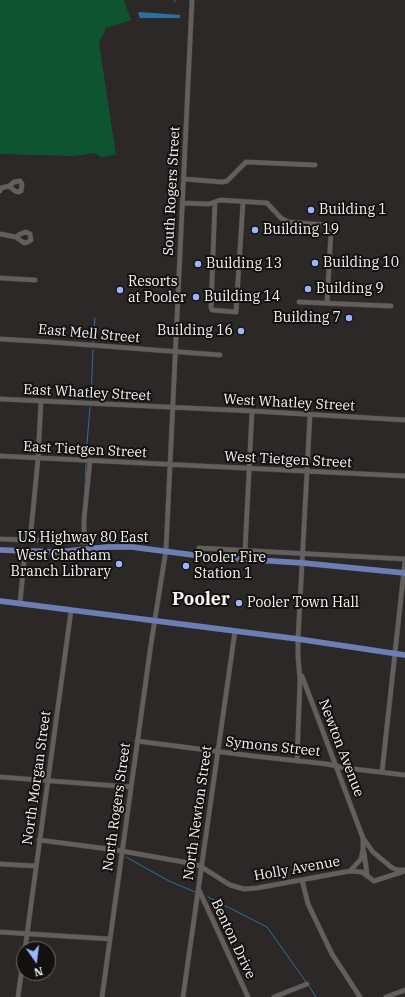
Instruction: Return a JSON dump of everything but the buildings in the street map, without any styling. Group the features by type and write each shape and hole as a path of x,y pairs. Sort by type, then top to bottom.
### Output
{"main road":[{"name":"US Highway 80 East","path":"0,550 58,552 107,547 132,547 166,550 209,557 303,563 405,573"},
{"path":"0,601 298,639 405,655"}],"street":[{"name":"South Rogers Street","path":"166,550 192,0"},
{"path":"184,179 222,182 227,180 246,162 315,165"},
{"path":"0,191 1,188 9,186"},
{"path":"183,203 209,204 220,200 267,203 281,218 288,222 326,225 331,232 327,303"},
{"path":"215,202 211,307 212,310 236,312 243,202"},
{"path":"0,234 16,237"},
{"path":"0,278 35,280"},
{"path":"299,302 391,306"},
{"name":"East Mell Street","path":"0,339 47,341 220,355"},
{"name":"East Whatley Street","path":"0,399 172,408"},
{"path":"30,541 38,459 41,401"},
{"name":"West Whatley Street","path":"172,408 405,420"},
{"path":"246,552 252,411"},
{"path":"297,761 300,680 298,639 310,415"},
{"name":"East Tietgen Street","path":"0,456 38,459 170,464"},
{"path":"0,539 86,542 84,518 90,461"},
{"name":"West Tietgen Street","path":"170,464 405,476"},
{"path":"199,548 246,552 405,560 405,573 382,772"},
{"name":"North Rogers Street","path":"102,997 137,740 166,550"},
{"path":"20,603 25,551"},
{"name":"North Morgan Street","path":"26,941 71,611"},
{"name":"North Newton Street","path":"183,997 235,631"},
{"name":"Newton Avenue","path":"299,667 363,838 376,854 391,867 405,871"},
{"name":"Symons Street","path":"137,740 218,752 327,764 405,775"},
{"path":"0,777 131,787"},
{"name":"Newton Avenue","path":"363,838 363,850 367,874"},
{"name":"Holly Avenue","path":"39,840 122,851 189,863 202,868 223,882 242,889 257,888 350,871 359,871 367,874 372,880 375,881 405,871"},
{"name":"Newton Avenue","path":"350,871 360,862 363,850"},
{"path":"0,864 36,866"},
{"path":"302,880 307,902 318,927 337,964 360,997"},
{"name":"Benton Drive","path":"199,890 248,997"},
{"path":"0,932 110,939"},
{"path":"18,997 20,981"},
{"path":"274,997 307,984"},
{"path":"386,997 405,990"}],"green space":[{"path":"0,0 124,0 131,20 106,28 99,43 116,155 101,157 95,153 74,156 0,154"}],"water":[{"path":"138,13 180,15 180,18 140,18"}],"waterway":[{"path":"93,343 95,318"},
{"path":"91,400 93,350"},
{"path":"86,456 90,407"},
{"path":"85,487 86,463"},
{"path":"126,857 169,881 195,892"},
{"path":"208,897 267,927 306,982"},
{"path":"309,986 316,997"}],"place":[{"name":"Building 1","path":"311,210"},
{"name":"Building 19","path":"255,230"},
{"name":"Building 10","path":"315,263"},
{"name":"Building 13","path":"198,264"},
{"name":"Building 9","path":"308,289"},
{"name":"Resorts at Pooler","path":"120,290"},
{"name":"Building 14","path":"196,297"},
{"name":"Building 7","path":"349,318"},
{"name":"Building 16","path":"241,331"},
{"name":"West Chatham Branch Library","path":"119,564"},
{"name":"Pooler Fire Station 1","path":"186,566"},
{"name":"Pooler Town Hall","path":"239,603"}],"district":[{"name":"Pooler","path":"201,600"}]}
